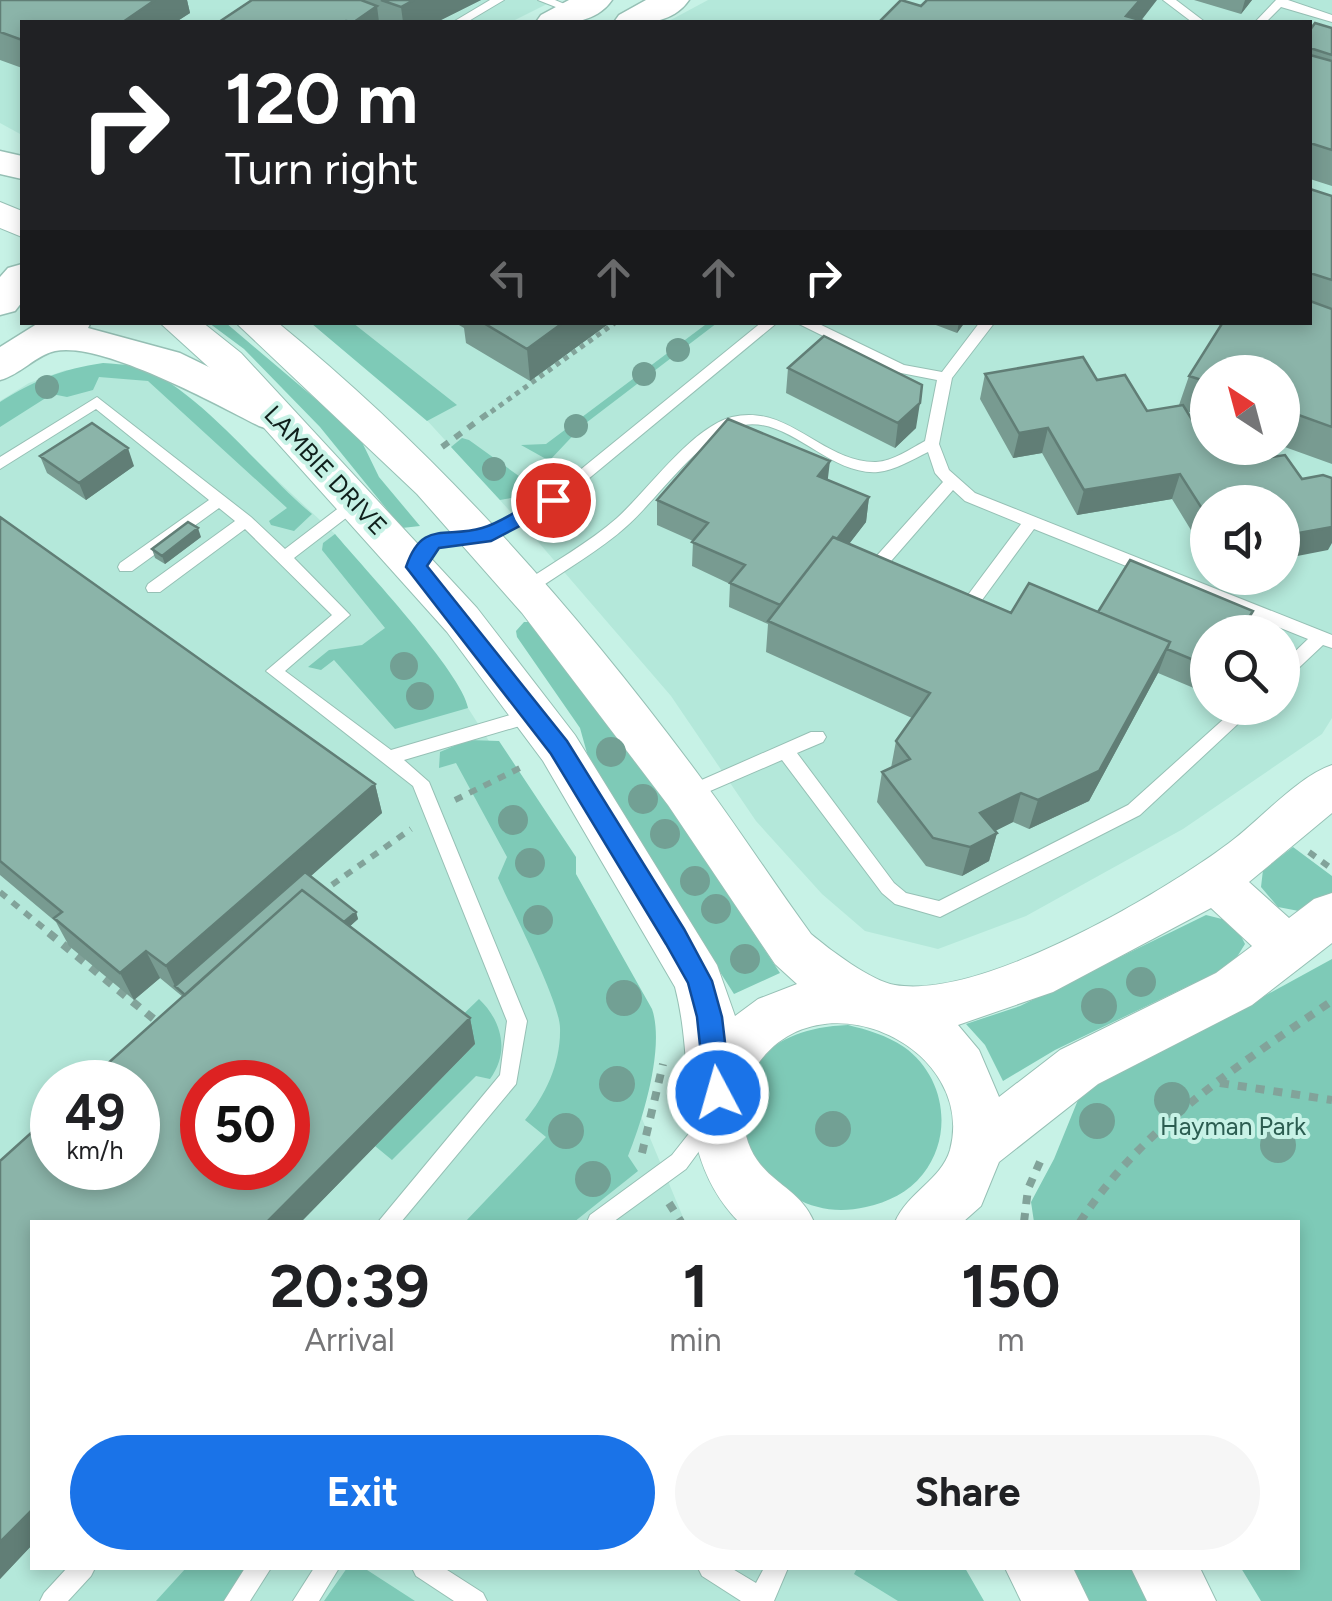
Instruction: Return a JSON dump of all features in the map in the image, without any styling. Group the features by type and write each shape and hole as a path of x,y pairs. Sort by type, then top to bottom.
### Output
{"main road":[{"path":"636,20 672,0"},
{"path":"0,302 20,280"},
{"path":"0,366 46,325"},
{"path":"50,325 161,359 274,416"},
{"name":"LAMBIE DRIVE","path":"182,325 227,362 358,501 462,620 535,714 618,842 700,981 709,1017 720,1144 733,1173 770,1220"},
{"path":"256,325 404,454 484,536 686,794 793,950 814,968 923,1025 950,1049 969,1078 979,1112 980,1220"},
{"path":"416,567 452,562 484,536"},
{"path":"462,620 500,617 522,600 528,588"},
{"path":"717,1104 730,1060 750,1034 778,1013 812,1002 849,999 888,1007 970,1001 1016,984 1156,918 1216,882 1282,831 1332,784"},
{"path":"1216,882 1288,948"},
{"path":"925,1220 941,1211 962,1186 977,1151 1079,1067 1234,989 1332,914"},
{"path":"1039,1570 1056,1601"},
{"path":"1165,1570 1184,1601"}],"lane":[{"path":"463,20 498,0"},
{"path":"1169,0 1196,20"},
{"path":"1262,20 1281,2 1332,19"},
{"path":"484,536 553,500 767,325"},
{"path":"808,325 901,369 944,377"},
{"path":"986,325 944,377 932,444 942,473 970,497 1326,640"},
{"path":"0,464 96,402 246,521 342,615 274,670 420,782 518,1020 509,1078 390,1220"},
{"path":"528,588 621,523 724,423 767,420 861,466 879,467 932,444"},
{"path":"879,564 952,482"},
{"path":"126,568 220,500"},
{"path":"285,557 358,501"},
{"path":"154,588 246,521"},
{"path":"968,606 1031,522"},
{"path":"1300,660 1326,640"},
{"path":"388,758 535,714"},
{"path":"785,751 888,888 920,906 940,909 1134,810 1228,725"},
{"path":"686,794 817,737"},
{"path":"601,1220 679,1162 717,1104"},
{"path":"52,1601 81,1570"},
{"path":"236,1601 258,1570"},
{"path":"305,1601 326,1570"},
{"path":"713,1570 761,1600 775,1570"},
{"path":"441,1572 476,1601"}],"path":[{"path":"442,447 612,325"},
{"path":"0,892 165,1029"},
{"path":"1081,1220 1093,1196 1165,1127 1332,1001"},
{"path":"646,1165 642,1147 662,1078 663,1058"},
{"path":"1219,1083 1332,1100"},
{"path":"1024,1220 1028,1190 1054,1141"},
{"path":"674,1212 680,1220"}],"shaded area":[{"path":"0,0 555,0 515,20 20,20 20,134 0,123"},
{"path":"708,0 1332,0 1332,718 1322,734 1183,829 1026,916 938,949 865,931 822,894 756,821 671,696 423,416 313,325 1312,325 1312,20 671,20"},
{"path":"66,370 151,377 250,455 335,534 411,623 461,691 597,911 640,1114 684,1220 30,1220 30,1570 965,1570 983,1601 0,1601 0,401 29,383"}],"green space":[{"path":"212,325 228,325 351,429 360,438 379,477 420,526 402,528 320,427 244,349"},
{"path":"313,325 356,325 457,405 427,421"},
{"path":"705,325 714,325 582,426 550,460 564,469 521,445 546,444"},
{"path":"103,363 134,366 180,390 312,514 294,531 271,525 269,521 287,508 148,381 99,377 93,390 67,397 52,394 0,427 0,402 49,376"},
{"path":"462,438 530,484 517,497 500,500 451,447"},
{"path":"335,534 431,646 462,692 468,708 395,729 334,660 321,670 308,667 329,650 362,645 385,628 322,550 323,543"},
{"path":"524,622 530,622 620,731 780,973 734,994 592,771 580,728 517,637 516,631"},
{"path":"468,740 499,741 576,857 576,874 652,1009 654,1062 646,1103 628,1156 638,1171 577,1220 467,1220 546,1137 525,1120 551,1077 560,1028 544,977 498,878 507,857 456,763 439,768 440,752"},
{"path":"1293,847 1332,876 1332,893 1304,912 1278,907 1261,887 1263,870"},
{"path":"1206,915 1234,922 1245,944 1232,965 1055,1050 1003,1081 985,1045 966,1024 1020,1006"},
{"name":"Hayman Park","path":"1332,959 1332,1601 1261,1601 1242,1570 1300,1570 1300,1220 1034,1220 1031,1202 1054,1159 1082,1090 1184,1040"},
{"path":"479,999 493,1017 501,1037 496,1069 490,1079 476,1076 392,1160 375,1146 475,1044 451,1026"},
{"path":"848,1025 890,1039 918,1059 936,1090 941,1124 939,1142 933,1159 917,1181 890,1199 866,1207 822,1208 786,1192 759,1164 744,1130 743,1093 759,1060 793,1036"},
{"path":"184,1570 249,1570 227,1601 156,1601"},
{"path":"346,1570 367,1570 415,1601 324,1601"},
{"path":"856,1570 966,1570 984,1601 898,1601 854,1574"},
{"path":"1069,1570 1135,1570 1154,1601 1088,1601"}],"building":[{"path":"0,0 155,0 126,20 20,20 20,39 0,32"},
{"path":"252,0 361,0 377,6 357,20 222,20"},
{"path":"381,0 414,0 401,7"},
{"path":"901,0 921,6 927,0 1140,0 1126,16 1140,20 881,20"},
{"path":"1315,23 1332,28 1332,55 1312,49"},
{"path":"1312,56 1332,61 1332,150 1312,144"},
{"path":"1312,190 1332,196 1332,280 1312,274"},
{"path":"1312,302 1332,309 1332,427 1300,415 1300,355 1202,355 1221,325 1312,325"},
{"path":"487,325 560,325 527,349"},
{"path":"824,336 922,385 920,403 898,423 788,368"},
{"path":"1083,357 1097,380 1125,375 1147,411 1183,405 1190,416 1190,465 1292,465 1302,479 1323,475 1332,478 1332,527 1300,533 1300,485 1190,485 1190,490 1180,474 1084,490 1048,428 1019,433 985,374"},
{"path":"728,419 830,461 818,476 869,497 780,605 730,583 745,565 692,542 708,523 657,500"},
{"path":"92,423 128,448 79,483 40,456"},
{"path":"0,517 375,784 166,966 146,951 120,973 54,918 62,912 0,861"},
{"path":"188,522 198,528 162,556 152,549"},
{"path":"833,537 1011,613 1029,583 1170,642 1099,771 1038,800 1021,793 980,813 997,833 970,847 933,838 882,772 910,759 896,741 930,693 768,621"},
{"path":"1130,560 1190,585 1190,595 1214,595 1253,611 1251,615 1190,615 1190,659 1167,649 1170,642 1098,612"},
{"path":"305,872 356,912 344,922 302,890 185,995 175,986"},
{"path":"302,890 470,1018 310,1179 310,1060 180,1060 180,1190 299,1190 269,1220 30,1220 30,1512 0,1542 0,1161 30,1134 30,1190 160,1190 160,1060 112,1060"}],"route":[{"path":"553,500 484,536 445,537 432,543 421,552 416,567 462,620 559,748 675,936 700,981 709,1017 718,1093"}]}
